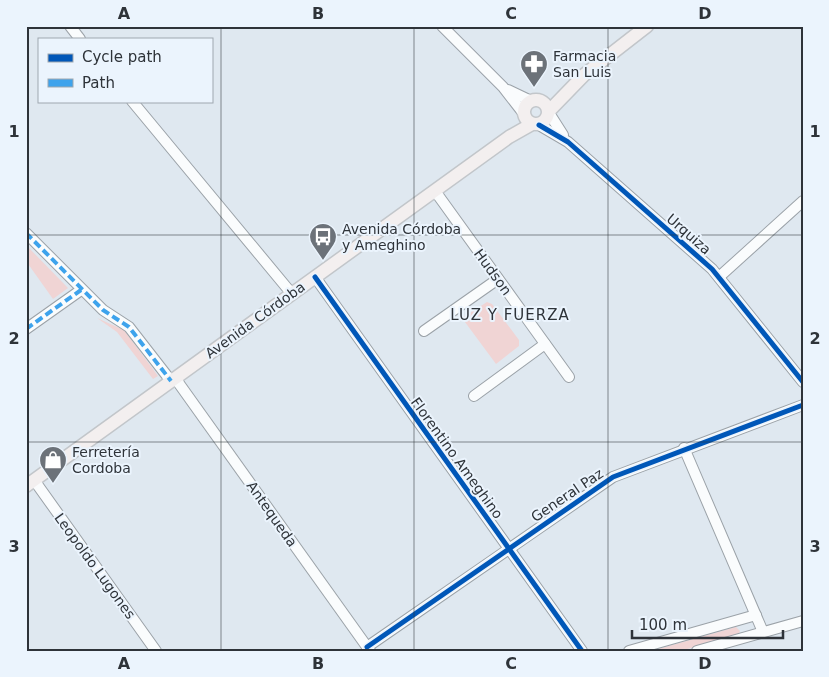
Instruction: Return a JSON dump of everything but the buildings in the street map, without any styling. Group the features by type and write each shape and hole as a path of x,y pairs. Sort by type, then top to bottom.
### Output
{"main road":[{"path":"584,75 526,105 530,119 545,122 549,112 584,75 647,26"},
{"path":"535,101 546,104 549,112"},
{"name":"Avenida Córdoba","path":"30,483 434,191 530,119"}],"street":[{"path":"70,26 79,38"},
{"name":"Urquiza","path":"442,26 503,87 530,119 568,142 719,277 803,382"},
{"name":"Urquiza","path":"503,87 535,101"},
{"path":"133,102 292,294"},
{"name":"Urquiza","path":"549,112 568,142"},
{"name":"Hudson","path":"434,191 569,377"},
{"path":"719,277 803,201"},
{"name":"Antequeda","path":"26,233 81,290 103,310 129,327 173,380 368,649"},
{"name":"Florentino Ameghino","path":"315,277 582,651"},
{"path":"424,331 498,279"},
{"path":"26,329 81,290"},
{"path":"474,396 545,344"},
{"name":"General Paz","path":"368,649 613,477 684,448 803,406"},
{"path":"684,448 763,632"},
{"name":"Leopoldo Lugones","path":"30,483 156,651"},
{"path":"628,651 756,615"},
{"path":"697,651 803,621"}],"shaded area":[{"path":"26,245 68,288 53,299 26,261"},
{"path":"487,302 492,304 519,340 519,346 496,364 462,318"},
{"path":"97,318 124,330 158,376 153,379 117,332"},
{"path":"736,627 740,631 738,635 680,651 651,651"}],"marked path":[{"path":"26,233 103,310 129,327 171,381"},
{"path":"26,329 81,290"}],"cycle path":[{"path":"539,125 568,142 712,269 803,382"},
{"path":"315,277 582,651"},
{"path":"367,647 613,477 803,405"}],"place":[{"name":"Farmacia San Luis","path":"534,88"},
{"name":"Avenida Córdoba y Ameghino","path":"323,261"},
{"name":"Ferretería Cordoba","path":"53,484"}],"district":[{"name":"LUZ Y FUERZA","path":"510,315"}]}
